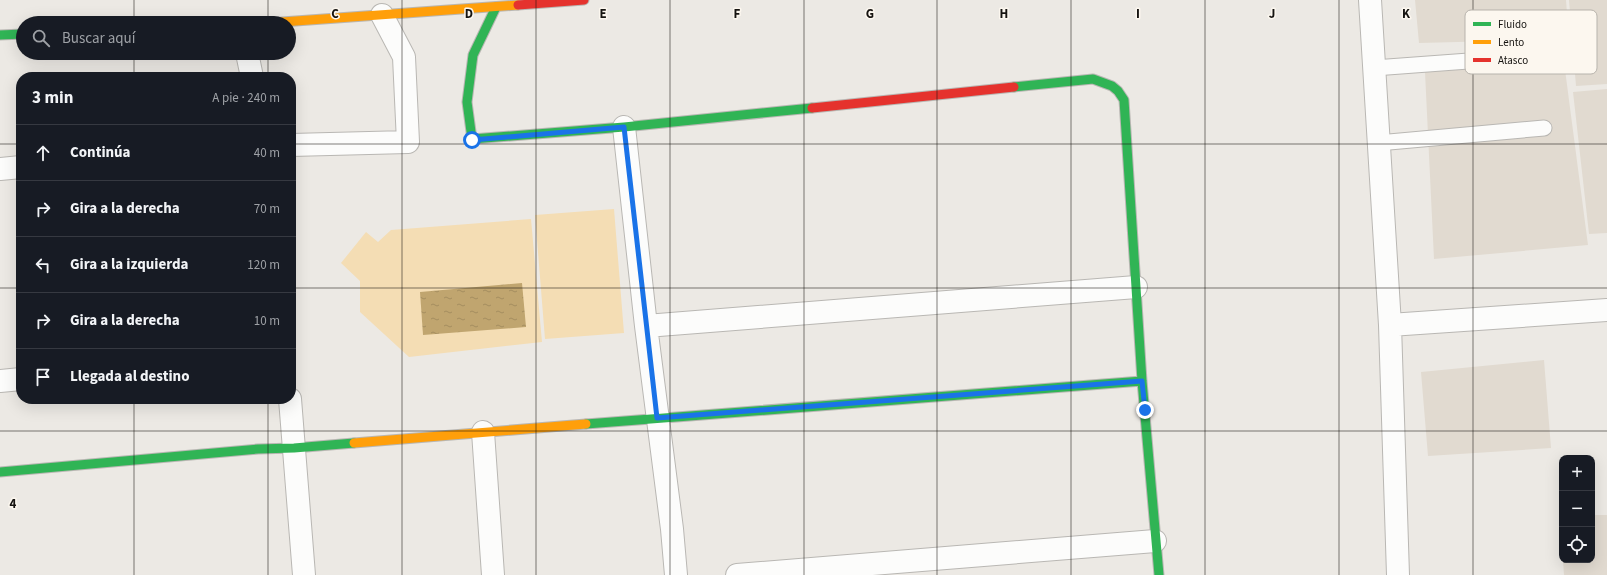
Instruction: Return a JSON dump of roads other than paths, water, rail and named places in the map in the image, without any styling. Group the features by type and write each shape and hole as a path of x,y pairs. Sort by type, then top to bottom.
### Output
{"street":[{"path":"296,21 584,0"},
{"path":"1370,0 1390,325 1398,575"},
{"path":"496,7 473,55 467,102 472,140 624,127 1093,79 1111,84 1117,89 1124,100 1142,381 1159,575"},
{"path":"296,145 408,142 404,58 382,15"},
{"path":"0,35 16,34"},
{"path":"248,60 251,72"},
{"path":"624,127 646,326 672,529 676,575"},
{"path":"0,169 16,167"},
{"path":"646,326 1136,287"},
{"path":"1390,325 1607,310"},
{"path":"0,381 16,379"},
{"path":"0,472 258,449 294,448 657,418 1142,381"},
{"path":"290,404 304,575"},
{"path":"483,432 492,575"},
{"path":"737,575 1155,541"}],"lane":[{"path":"1374,68 1465,61"},
{"path":"1378,143 1544,128"}],"water":[{"path":"522,283 526,327 423,335 420,292"}]}
